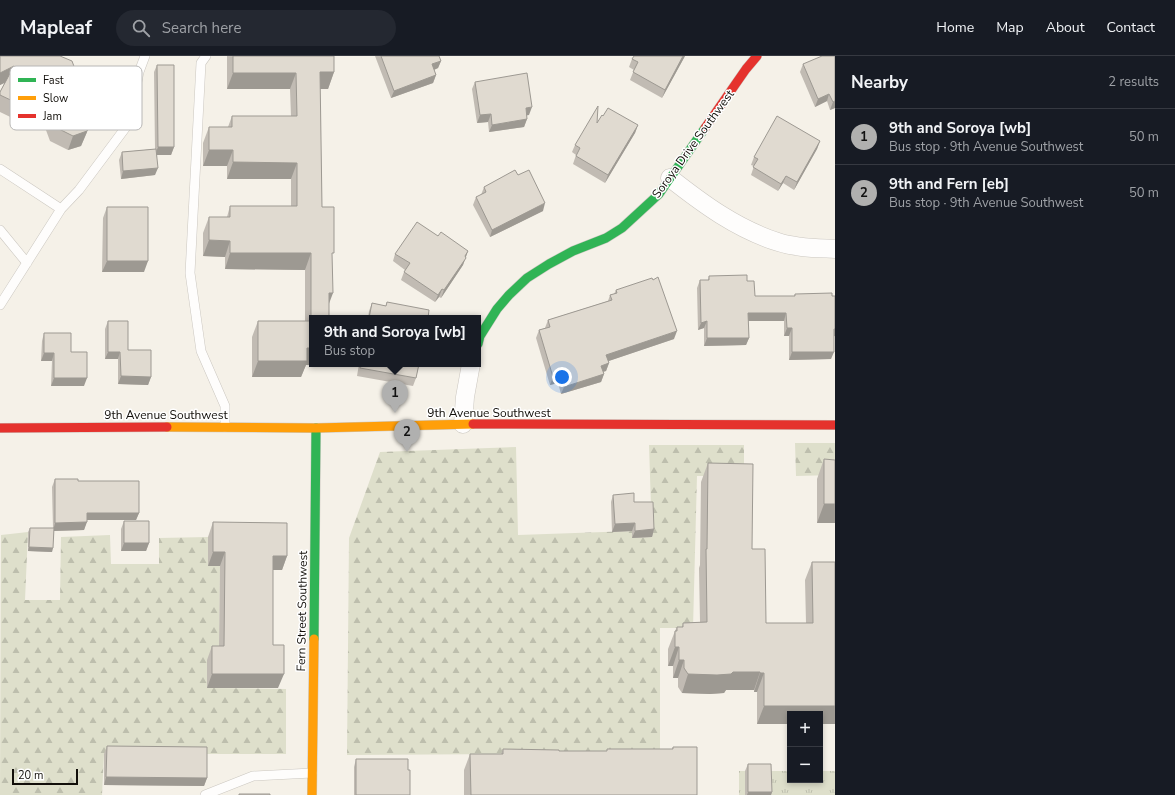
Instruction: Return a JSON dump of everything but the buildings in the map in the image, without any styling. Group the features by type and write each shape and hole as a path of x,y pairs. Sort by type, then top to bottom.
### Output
{"street":[{"name":"Soroya Drive Southwest","path":"481,334 497,309 527,278 573,251 606,238 622,228 659,194 757,56"},
{"path":"670,178 703,203 751,232 778,242 809,248 835,248"},
{"path":"463,424 465,396 470,367"},
{"name":"9th Avenue Southwest","path":"0,428 316,428 463,424 835,425"},
{"name":"Fern Street Southwest","path":"312,795 316,428"}],"lane":[{"path":"141,66 145,56"},
{"path":"206,56 201,63 190,273 201,351 225,406 225,427"},
{"path":"0,305 62,209 79,190 124,130"},
{"path":"0,169 62,209"},
{"path":"0,230 27,264"},
{"path":"205,795 253,776 312,773"}],"green space":[{"path":"795,443 835,443 835,475 796,476"},
{"path":"649,445 744,445 744,476 697,476 693,628 660,628 660,753 347,755 349,538 380,452 516,447 518,535 632,531 632,538 652,537"},
{"path":"28,532 25,600 60,600 61,537 110,535 111,564 159,564 159,538 208,537 208,566 220,566 219,661 207,688 286,689 286,754 104,754 102,795 0,795 1,535"},
{"path":"739,771 787,771 787,783 823,783 823,771 835,771 835,795 739,795"}],"traffic: fast":[{"path":"481,334 497,309 527,278 573,251 606,238 622,228 659,194 705,128"},
{"path":"314,639 316,428"}],"traffic: slow":[{"path":"167,427 316,428 473,424"},
{"path":"312,795 314,639"}],"traffic: jam":[{"path":"705,128 746,69 757,56"},
{"path":"473,424 835,425"},
{"path":"0,428 167,427"}],"place":[{"name":"9th and Soroya [wb]","path":"395,413"},
{"name":"9th and Fern [eb]","path":"407,452"}]}
